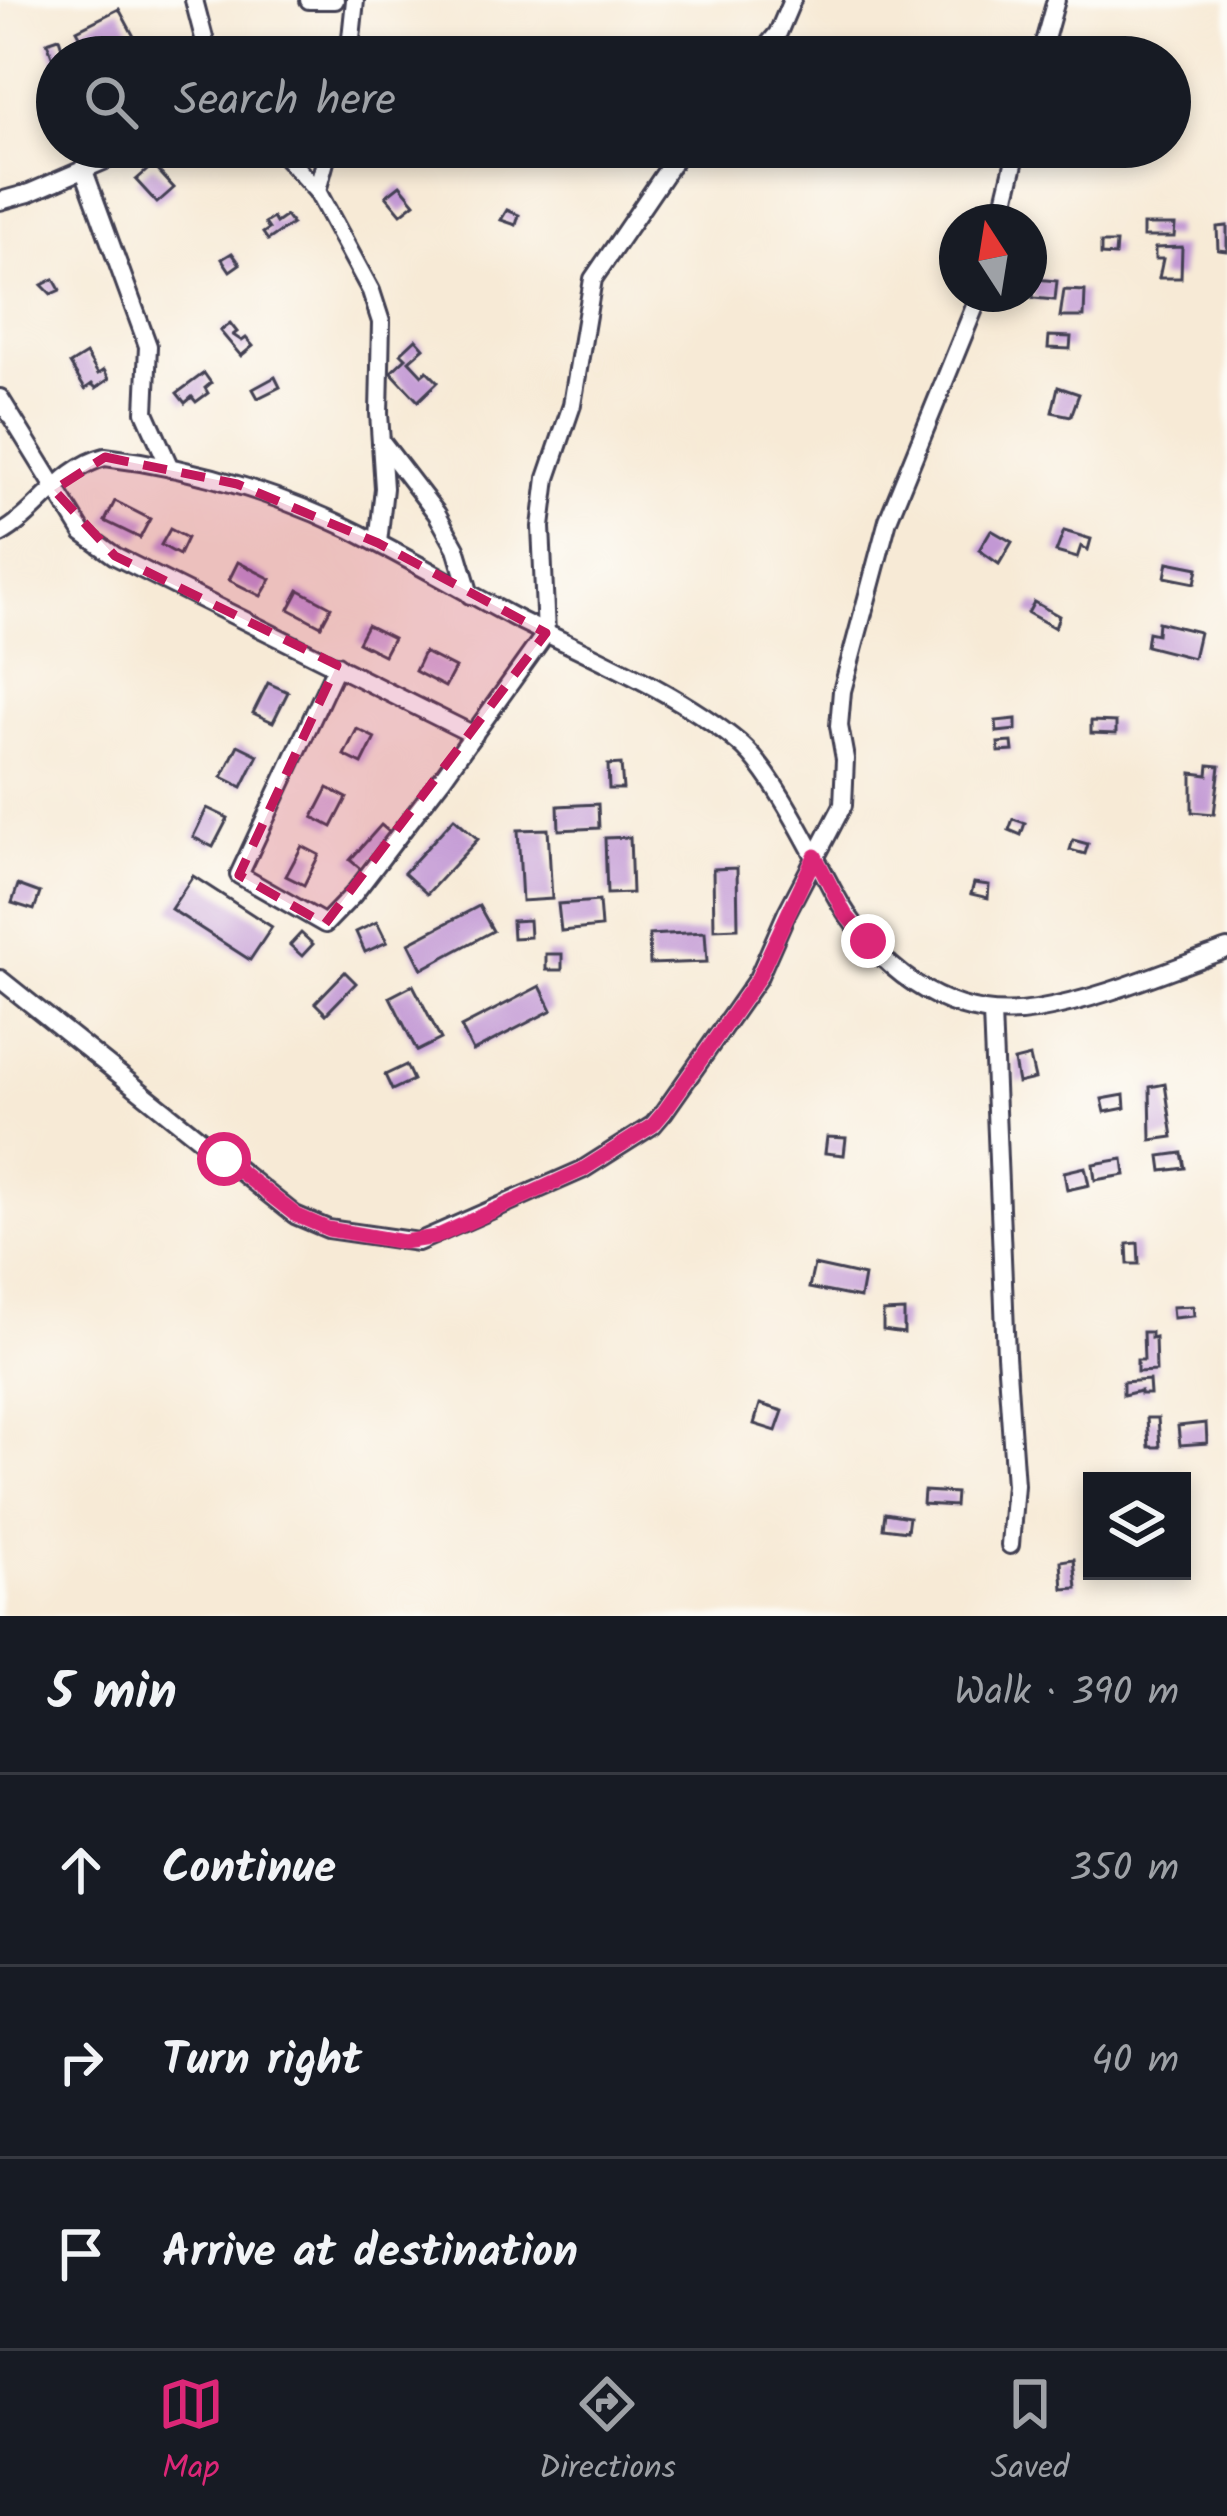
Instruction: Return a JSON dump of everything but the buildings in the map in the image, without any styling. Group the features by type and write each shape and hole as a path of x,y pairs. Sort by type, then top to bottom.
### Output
{"street":[{"path":"194,0 203,36"},
{"path":"309,0 335,0"},
{"path":"351,36 355,0"},
{"path":"776,36 792,0"},
{"path":"1046,36 1056,0"},
{"path":"0,201 83,168 148,346 145,412 170,469"},
{"path":"296,168 317,191 371,291 381,322 384,488 378,543"},
{"path":"317,191 323,168"},
{"path":"337,665 239,875 325,924 353,895 546,633 541,527 547,478 572,405 593,279 668,168"},
{"path":"1004,204 1013,168"},
{"path":"0,980 296,1215 328,1229 418,1242 582,1170 653,1125 758,978 843,805 842,691 888,520 973,312"},
{"path":"0,398 83,533 115,556 474,735"},
{"path":"381,440 437,514 456,548 470,595"},
{"path":"0,534 36,510 67,476 105,457 238,484 378,543 675,701 744,747 815,856 845,914 890,968 931,994 992,1012 1035,1011 1227,950"},
{"path":"992,1012 1015,1484 1010,1545"}],"highlighted area":[{"path":"105,457 237,484 378,543 546,633 325,924 239,875 337,665 115,556 54,490"}],"route":[{"path":"224,1159 296,1215 328,1229 403,1242 436,1237 582,1170 653,1125 758,978 815,856 845,914 868,941"}]}
